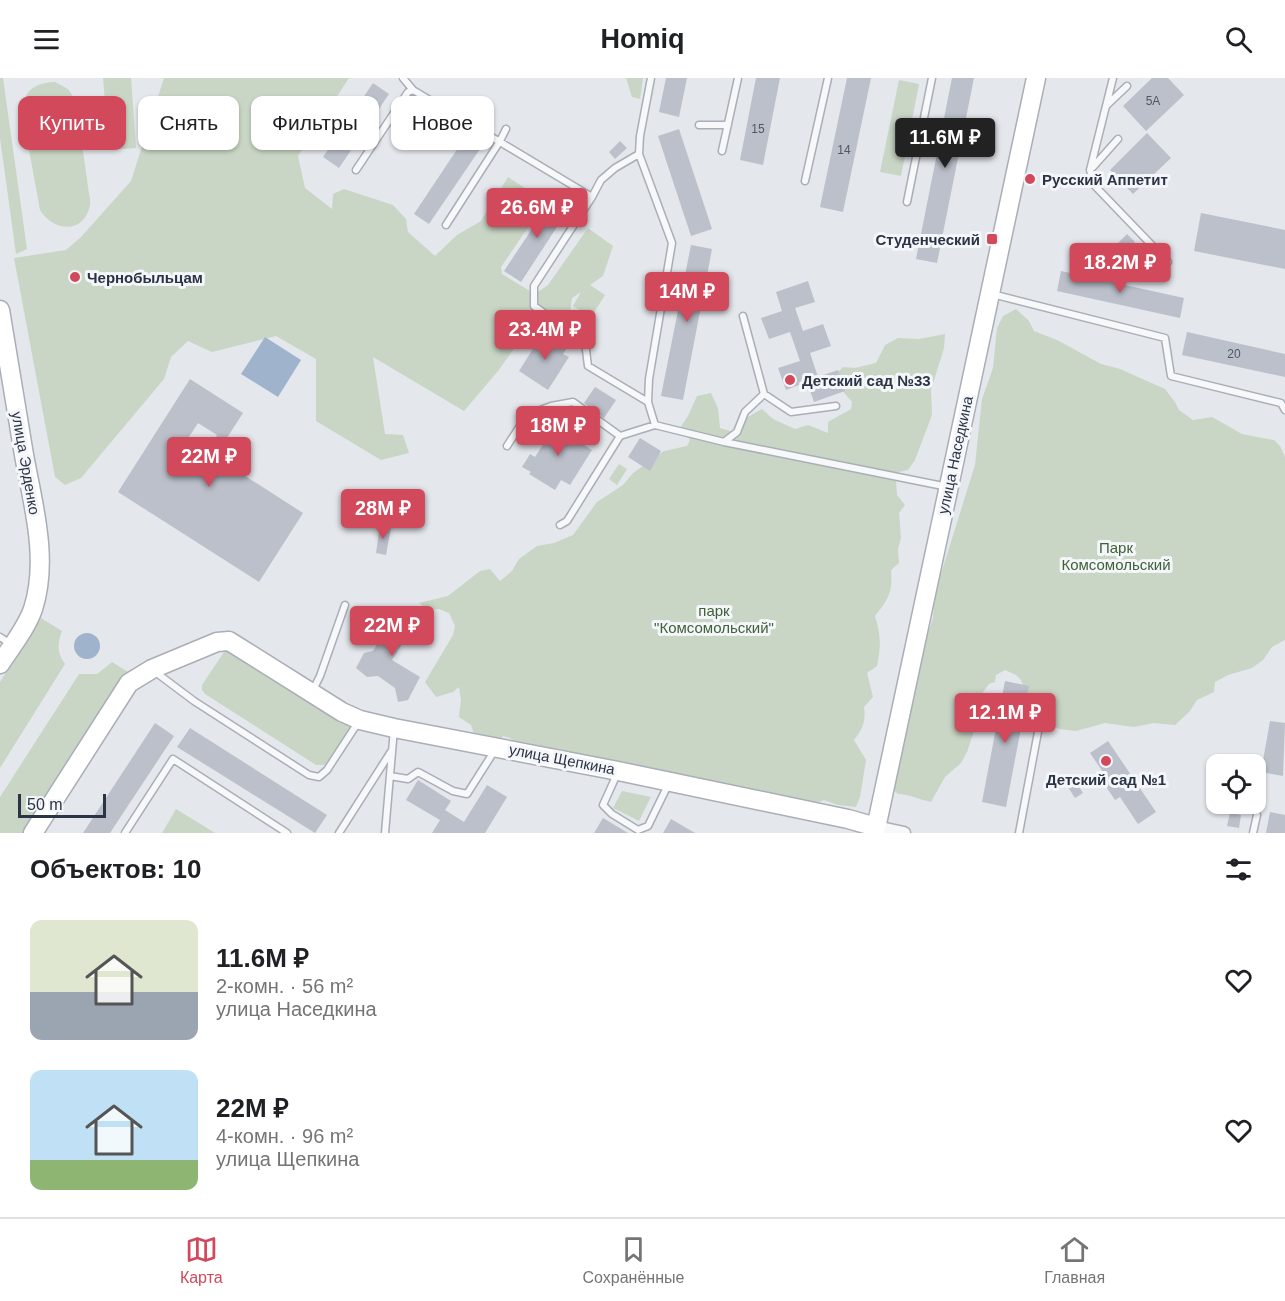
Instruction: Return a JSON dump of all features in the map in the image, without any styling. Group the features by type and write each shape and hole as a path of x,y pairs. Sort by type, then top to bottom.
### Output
{"main road":[{"name":"улица Наседкина","path":"875,830 1036,78"},
{"name":"улица Эрденко","path":"0,310 3,345 38,534 39,582 32,610 6,641 0,664"},
{"name":"улица Щепкина","path":"152,669 217,642 228,641 238,645 311,694 360,720 618,771 875,830"},
{"path":"33,833 129,683 152,669"}],"street":[{"name":"улица Щепкина","path":"875,830 904,833"}],"lane":[{"path":"403,78 414,90 592,197"},
{"path":"651,78 639,153 672,243 649,379 648,402 655,424"},
{"path":"722,152 738,78"},
{"path":"805,181 828,78"},
{"path":"907,202 932,78"},
{"path":"1113,78 1090,170 1094,185 1168,262"},
{"path":"1107,105 1127,86"},
{"path":"356,170 408,92 414,90"},
{"path":"699,125 728,125"},
{"path":"446,225 506,129"},
{"path":"1090,170 1118,139"},
{"path":"639,153 620,164 601,180 534,286 534,306 585,342 588,366 648,402"},
{"path":"990,293 1165,338 1171,376 1281,403 1285,410"},
{"path":"743,316 764,394 790,412 836,406"},
{"path":"724,442 737,432 745,412 764,394"},
{"path":"507,446 527,415 551,406 573,402 620,436"},
{"path":"560,525 567,521 620,436 655,424 724,442 948,487"},
{"path":"311,694 320,676 345,605"},
{"path":"152,669 194,701 309,775 319,777 327,770 360,720"},
{"path":"1019,833 1041,716"},
{"path":"385,833 394,728"},
{"path":"390,776 408,779 418,772 453,791 467,794 497,747"},
{"path":"339,833 393,749"},
{"path":"125,833 173,759 287,833"},
{"path":"618,771 603,805 612,814 638,830 648,826 669,782"},
{"path":"1253,833 1257,815"}],"green space":[{"path":"0,78 3,78 27,249 16,254 0,138"},
{"path":"103,78 131,78 136,148 126,149 126,96 104,96"},
{"path":"164,78 349,78 337,96 251,96 251,150 302,150 298,156 305,188 332,209 333,194 344,189 393,205 406,219 408,232 435,256 457,235 481,221 508,177 540,198 540,210 501,267 502,274 535,294 548,285 588,228 613,246 603,276 590,285 605,295 591,317 573,306 581,292 572,298 570,313 538,323 521,339 498,371 464,411 373,357 385,434 403,435 409,453 381,460 316,421 316,359 276,336 212,352 188,341 171,357 164,379 81,478 65,485 55,477 14,258 66,250 81,237 131,181 141,150 239,150 239,96 158,96"},
{"path":"626,78 643,78 640,99 632,97"},
{"path":"899,80 919,84 901,176 880,172"},
{"path":"55,82 68,89 73,96 26,96 34,87"},
{"path":"29,150 83,150 90,201 85,217 80,223 66,227 52,222 40,210"},
{"name":"Парк Комсомольский","path":"1016,309 1029,321 1034,331 1057,340 1101,364 1120,369 1165,389 1179,410 1193,420 1212,417 1242,434 1274,440 1280,446 1285,457 1285,640 1272,647 1263,660 1252,668 1228,675 1215,682 1214,692 1197,700 1190,711 1175,725 1154,723 1134,727 1105,723 1076,731 1059,729 1051,724 1045,710 1024,688 1021,680 1005,670 996,675 995,682 989,684 983,692 980,713 967,752 961,763 945,777 931,802 898,794 888,785 892,773 898,770 896,758 909,719 917,668 933,618 935,593 975,465 982,399 993,368 997,328 1003,316"},
{"path":"945,334 944,348 931,390 932,415 915,460 908,470 894,473 680,428 697,396 711,393 718,408 720,428 737,433 746,418 762,409 773,419 795,429 808,425 828,433 828,422 851,409 852,402 833,377 843,367 855,368 876,363 885,345 898,338 919,339"},
{"name":"парк \"Комсомольский\"","path":"685,434 896,481 897,495 905,505 899,513 901,538 898,549 899,563 891,570 889,594 875,616 880,641 879,652 877,666 867,673 873,697 864,707 863,725 854,740 866,760 860,797 856,807 838,805 824,800 816,803 530,751 527,743 518,745 510,738 503,736 499,743 477,744 471,725 459,717 461,700 459,687 453,692 436,697 425,682 453,635 455,626 449,613 439,609 428,610 419,603 448,596 480,571 490,569 500,581 512,571 519,559 537,546 554,543 573,535 597,502 623,485 633,473 664,451 687,446 690,440"},
{"path":"619,464 627,469 617,485 609,479"},
{"path":"41,618 62,631 59,648 60,656 65,664 0,768 0,682"},
{"path":"226,649 348,724 349,731 326,765 316,765 205,694 202,685"},
{"path":"112,662 128,672 26,833 0,833 0,797 79,674 97,674"},
{"path":"622,791 651,797 639,821 613,808"},
{"path":"176,809 215,833 162,833"}],"water":[{"path":"265,337 301,360 278,397 241,374"},
{"path":"87,633 96,637 100,646 96,655 87,659 78,655 74,646 78,637"}],"building":[{"path":"666,78 687,78 679,117 659,112"},
{"path":"756,78 780,78 763,165 740,160"},
{"path":"847,78 871,78 843,212 820,207"},
{"path":"952,78 974,78 937,263 916,259"},
{"path":"1152,78 1168,78 1184,95 1146,131 1123,106"},
{"path":"373,83 389,94 379,109 379,96 364,96"},
{"path":"679,129 712,229 691,236 658,136"},
{"path":"1147,133 1171,158 1133,194 1110,170"},
{"path":"620,141 627,148 615,159 609,152"},
{"path":"328,150 351,150 339,168 323,157"},
{"path":"457,150 479,150 429,224 414,214"},
{"path":"554,196 570,207 521,282 504,271"},
{"path":"1201,213 1285,230 1285,269 1194,251"},
{"path":"1127,234 1135,242 1122,255 1114,247"},
{"path":"691,245 712,249 683,400 661,396"},
{"path":"1061,271 1184,298 1180,318 1057,291"},
{"path":"808,281 815,302 795,308 803,331 823,324 831,346 810,353 818,377 838,370 845,391 814,402 807,382 786,390 778,368 800,361 790,332 769,339 761,318 782,311 776,292"},
{"path":"536,332 554,343 558,338 569,345 563,354 569,357 548,390 519,371 536,344 531,340"},
{"path":"1187,332 1285,354 1285,377 1182,355"},
{"path":"190,379 243,413 223,444 215,439 217,435 198,423 185,443 211,460 214,456 303,513 259,582 118,492"},
{"path":"595,387 616,400 604,418 584,403"},
{"path":"548,423 557,428 559,424 584,439 581,443 592,450 570,485 561,480 555,490 522,467 530,454 535,457 546,440 540,436"},
{"path":"640,438 661,451 650,471 628,457"},
{"path":"380,525 391,527 386,555 376,553"},
{"path":"399,608 417,620 392,660 420,677 408,700 398,702 395,688 378,676 367,677 356,668 364,653 373,651"},
{"path":"1005,681 1029,686 1006,807 982,802"},
{"path":"1270,721 1285,723 1283,776 1266,773 1266,754 1264,754"},
{"path":"155,723 174,736 110,833 83,833"},
{"path":"190,728 327,815 315,833 177,747"},
{"path":"1108,741 1156,812 1138,824 1120,797 1115,800 1103,782 1107,778 1090,753"},
{"path":"1074,779 1083,793 1075,798 1066,784"},
{"path":"418,780 451,801 445,810 464,822 487,785 507,797 485,833 432,833 440,820 406,800"},
{"path":"1270,812 1285,815 1285,833 1266,833"},
{"path":"1230,814 1241,815 1239,828 1227,826"},
{"path":"603,818 628,833 594,833"},
{"path":"671,819 695,833 663,833"}],"place":[{"name":"Русский Аппетит","path":"1030,179"},
{"name":"Студенческий","path":"992,239"},
{"name":"Чернобыльцам","path":"75,277"},
{"name":"Детский сад №33","path":"790,380"},
{"name":"Детский сад №1","path":"1106,761"}]}
